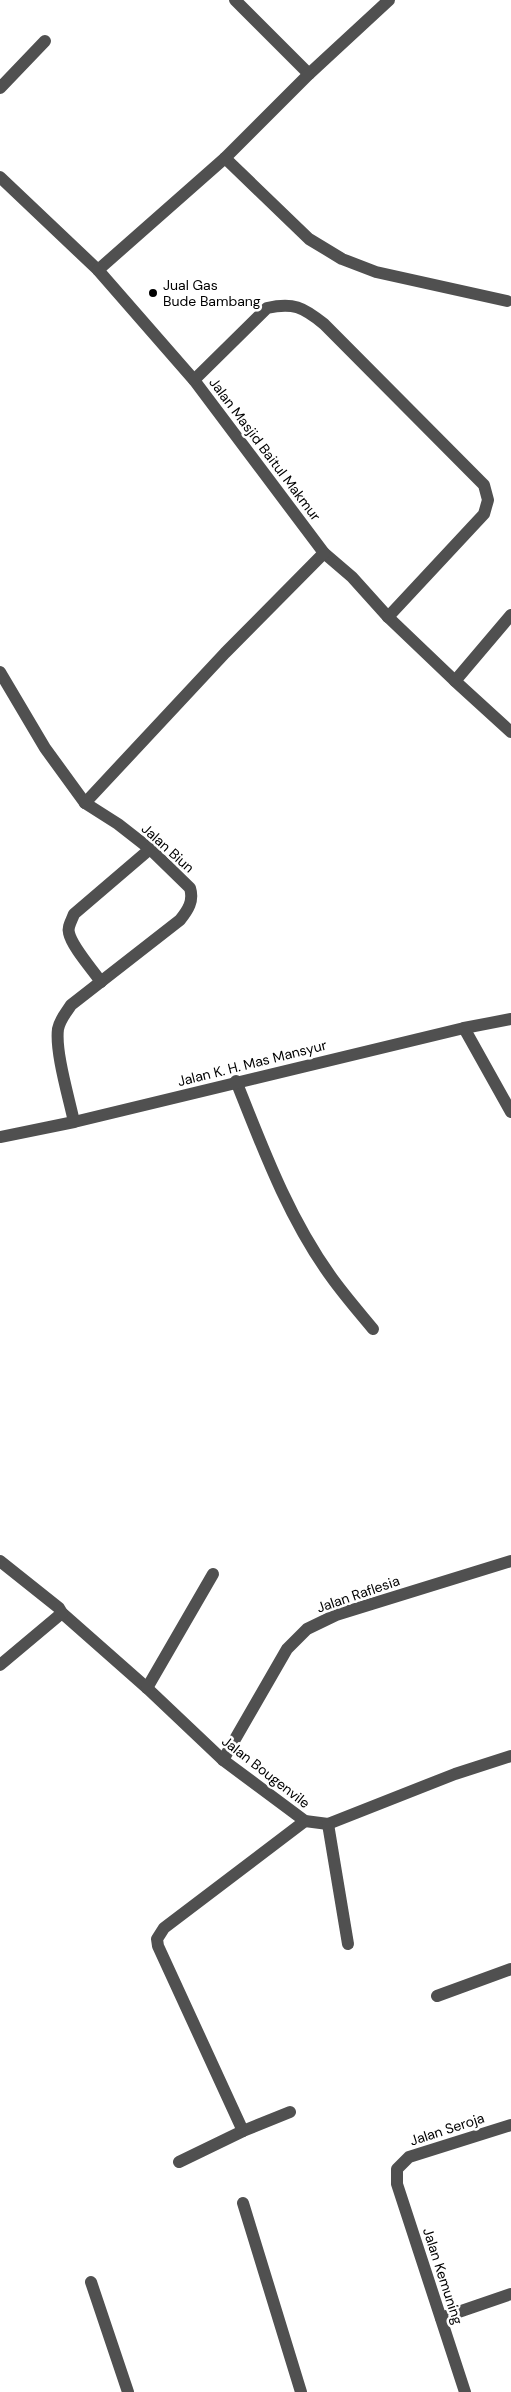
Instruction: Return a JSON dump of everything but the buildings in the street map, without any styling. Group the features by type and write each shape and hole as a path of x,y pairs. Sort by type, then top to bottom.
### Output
{"street":[{"path":"235,0 309,74"},
{"path":"98,270 225,158 309,74 389,0"},
{"path":"0,88 45,41"},
{"path":"225,158 309,239 342,259 376,272 507,301"},
{"name":"Jalan Masjid Baitul Makmur","path":"2,182 98,270 194,380 324,553 352,577 388,617 511,732"},
{"path":"194,380 267,308 282,304 295,305 309,312 324,324 484,485 488,500 479,520 388,617"},
{"path":"85,802 225,653 324,553"},
{"path":"455,681 511,616"},
{"name":"Jalan Biun","path":"0,672 45,748 85,802 118,824 150,849 190,888 193,896 191,903 180,920 71,1005 62,1018 58,1030 58,1047 74,1122"},
{"path":"101,982 73,942 68,932 70,923 74,914 150,849"},
{"name":"Jalan K. H. Mas Mansyur","path":"0,1137 74,1122 236,1081 464,1028 511,1019"},
{"path":"464,1028 511,1112"},
{"path":"236,1081 270,1169 309,1241 332,1278 373,1329"},
{"name":"Jalan Bougenvile","path":"0,1561 59,1608 62,1613 147,1688 223,1760 305,1821 328,1824 454,1774 511,1756"},
{"name":"Jalan Raflesia","path":"223,1760 287,1650 308,1629 336,1615 511,1561"},
{"path":"147,1688 213,1574"},
{"path":"0,1665 62,1613"},
{"path":"243,2131 158,1946 157,1939 164,1928 305,1821"},
{"path":"328,1824 348,1944"},
{"path":"437,1996 511,1969"},
{"path":"179,2162 243,2131 290,2112"},
{"name":"Jalan Seroja","path":"397,2170 409,2157 511,2125"},
{"name":"Jalan Kemuning","path":"397,2170 397,2184 465,2392"},
{"path":"243,2203 301,2392"},
{"path":"91,2282 128,2392"},
{"path":"441,2318 511,2294"}],"place":[{"name":"Jual Gas Bude Bambang","path":"153,293"}]}
